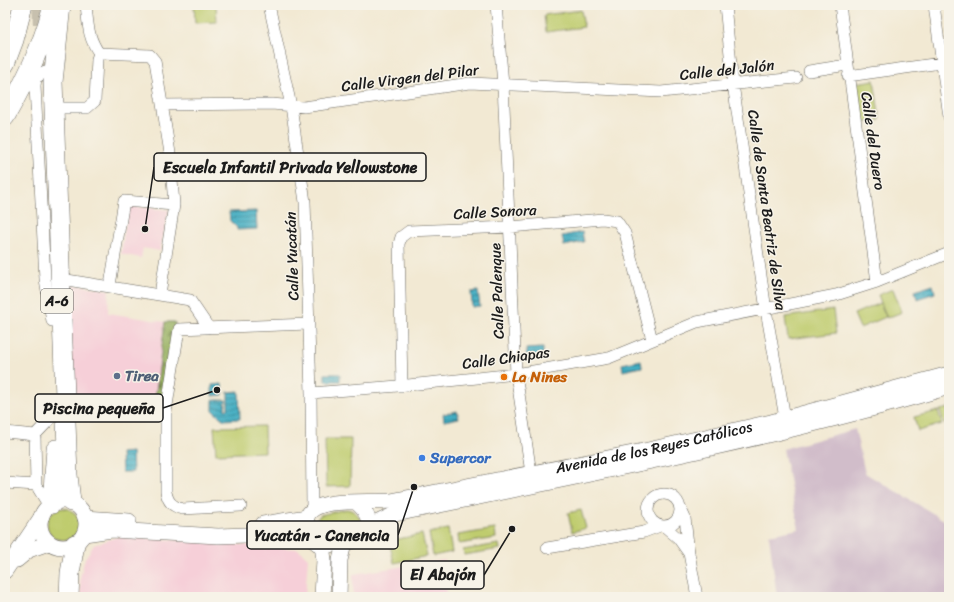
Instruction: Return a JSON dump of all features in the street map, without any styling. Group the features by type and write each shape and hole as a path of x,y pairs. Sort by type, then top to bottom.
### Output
{"highway":[{"path":"5,26 11,5"},
{"path":"5,64 14,40 24,5"},
{"path":"5,99 26,59 39,24 44,5"},
{"path":"5,117 25,81 39,49 53,5"},
{"path":"56,272 48,84 61,5"},
{"path":"48,84 54,108 56,272"},
{"name":"A-6","path":"47,509 54,486 56,413 52,321 56,272"},
{"name":"A-6","path":"56,272 63,337 71,502"},
{"path":"69,597 70,573 80,539"}],"street":[{"path":"86,5 88,33 91,42 99,54"},
{"name":"Calle Yucatán","path":"269,5 290,106 305,202 311,393 310,514"},
{"name":"Calle Palenque","path":"496,5 503,84 516,374 531,473"},
{"name":"Calle de Santa Beatriz de Silva","path":"725,5 733,84 766,310 785,418"},
{"name":"Calle del Duero","path":"840,5 876,282"},
{"path":"934,5 945,63 949,117"},
{"path":"99,54 150,55 155,61 170,153 174,205 160,294"},
{"path":"54,108 87,108 91,106 95,101 97,59 99,54"},
{"path":"809,71 848,70 945,63"},
{"path":"48,84 45,72 36,78 35,86 45,279 52,321"},
{"name":"Calle del Jalón","path":"661,92 796,78"},
{"name":"Calle Virgen del Pilar","path":"163,105 272,104 304,107 470,83 661,92"},
{"path":"110,285 124,201 174,205"},
{"name":"Calle Sonora","path":"402,386 398,244 401,237 409,231 510,226 603,219 617,221 625,233 652,340"},
{"name":"Calle Chiapas","path":"311,393 402,386 516,374 609,358 697,322 766,310 836,295 876,282 949,253"},
{"path":"56,272 110,285 190,300 209,328"},
{"path":"241,506 182,509 174,507 168,500 166,492 166,412 180,329 309,324"},
{"name":"Avenida de los Reyes Católicos","path":"356,502 391,501 648,450 785,418 949,374"},
{"name":"Avenida de los Reyes Católicos","path":"368,527 395,514 773,434 894,403 949,387"},
{"path":"56,413 35,435 36,485 47,509 40,528 49,543 61,547 80,539 112,530 218,536 309,533"},
{"path":"5,432 35,435"},
{"path":"5,483 36,485"},
{"path":"644,532 650,518 650,504 656,497 669,495 679,504 685,518 688,553 697,597"},
{"path":"7,568 47,509 64,501 71,502 77,506 86,518 86,526 80,539"},
{"path":"86,518 217,526 279,522 310,514 326,504 356,502 364,509 368,518 368,527 361,536 344,544 322,545 314,540 309,533 310,514"},
{"path":"548,548 644,532 672,524 678,518 680,513 679,504"},
{"path":"650,518 678,538 688,553"},
{"path":"7,568 29,550 49,543"},
{"path":"339,597 340,560 344,544"},
{"path":"322,545 324,560 322,597"}],"shaded area":[{"path":"128,206 169,210 160,251 143,248 141,258 121,254"},
{"path":"71,284 109,290 108,313 165,322 155,399 75,404 66,289"},
{"path":"855,429 865,473 949,523 949,597 777,597 769,535 799,529 783,449"},
{"path":"120,536 298,549 308,558 305,597 81,597 80,578 85,558 94,545"},
{"path":"445,560 446,597 353,597 353,574"}],"green space":[{"path":"194,5 216,5 217,22 195,23"},
{"path":"581,10 584,27 546,32 544,15"},
{"path":"874,80 880,120 862,123 856,83"},
{"path":"893,289 902,312 887,318 878,295"},
{"path":"880,303 886,317 860,328 854,314"},
{"path":"833,310 836,333 788,339 785,317"},
{"path":"165,322 175,322 175,327 164,407 71,409 75,404 155,399"},
{"path":"949,408 949,422 944,424 940,410"},
{"path":"938,411 942,424 918,431 914,417"},
{"path":"264,426 265,452 216,454 214,427"},
{"path":"325,439 351,439 350,486 326,487"},
{"path":"60,508 66,508 75,512 79,524 75,536 66,540 60,540 51,536 47,527 47,521 51,512"},
{"path":"346,509 357,514 360,520 359,527 347,534 337,536 323,535 319,533 315,523 320,515"},
{"path":"581,510 586,528 572,532 568,513"},
{"path":"448,529 452,552 433,556 429,533"},
{"path":"495,529 496,538 459,544 458,535"},
{"path":"422,534 427,556 394,563 389,541"},
{"path":"499,544 500,549 464,555 463,550"}],"water":[{"path":"256,211 257,229 237,230 237,228 230,221 229,212"},
{"path":"582,232 584,242 564,246 562,236"},
{"path":"933,285 935,293 917,299 915,291"},
{"path":"478,291 480,306 472,307 471,292"},
{"path":"543,348 543,356 527,357 526,349"},
{"path":"641,360 642,367 623,371 622,364"},
{"path":"325,374 340,374 340,381 325,381"},
{"path":"222,384 223,395 212,396 212,385"},
{"path":"239,391 240,419 224,420 213,411 213,400 226,400 225,410 228,409 228,392"},
{"path":"457,411 459,418 444,421 443,414"},
{"path":"132,452 133,472 122,472 121,453"}],"tunnel":[{"path":"42,5 43,86"}],"place":[{"name":"Escuela Infantil Privada Yellowstone","path":"145,229"},
{"name":"Tirea","path":"117,376"},
{"name":"La Nines","path":"504,377"},
{"name":"Piscina pequeña","path":"217,390"},
{"name":"Supercor","path":"422,458"},
{"name":"Yucatán - Canencia","path":"414,487"},
{"name":"El Abajón","path":"512,529"}]}
